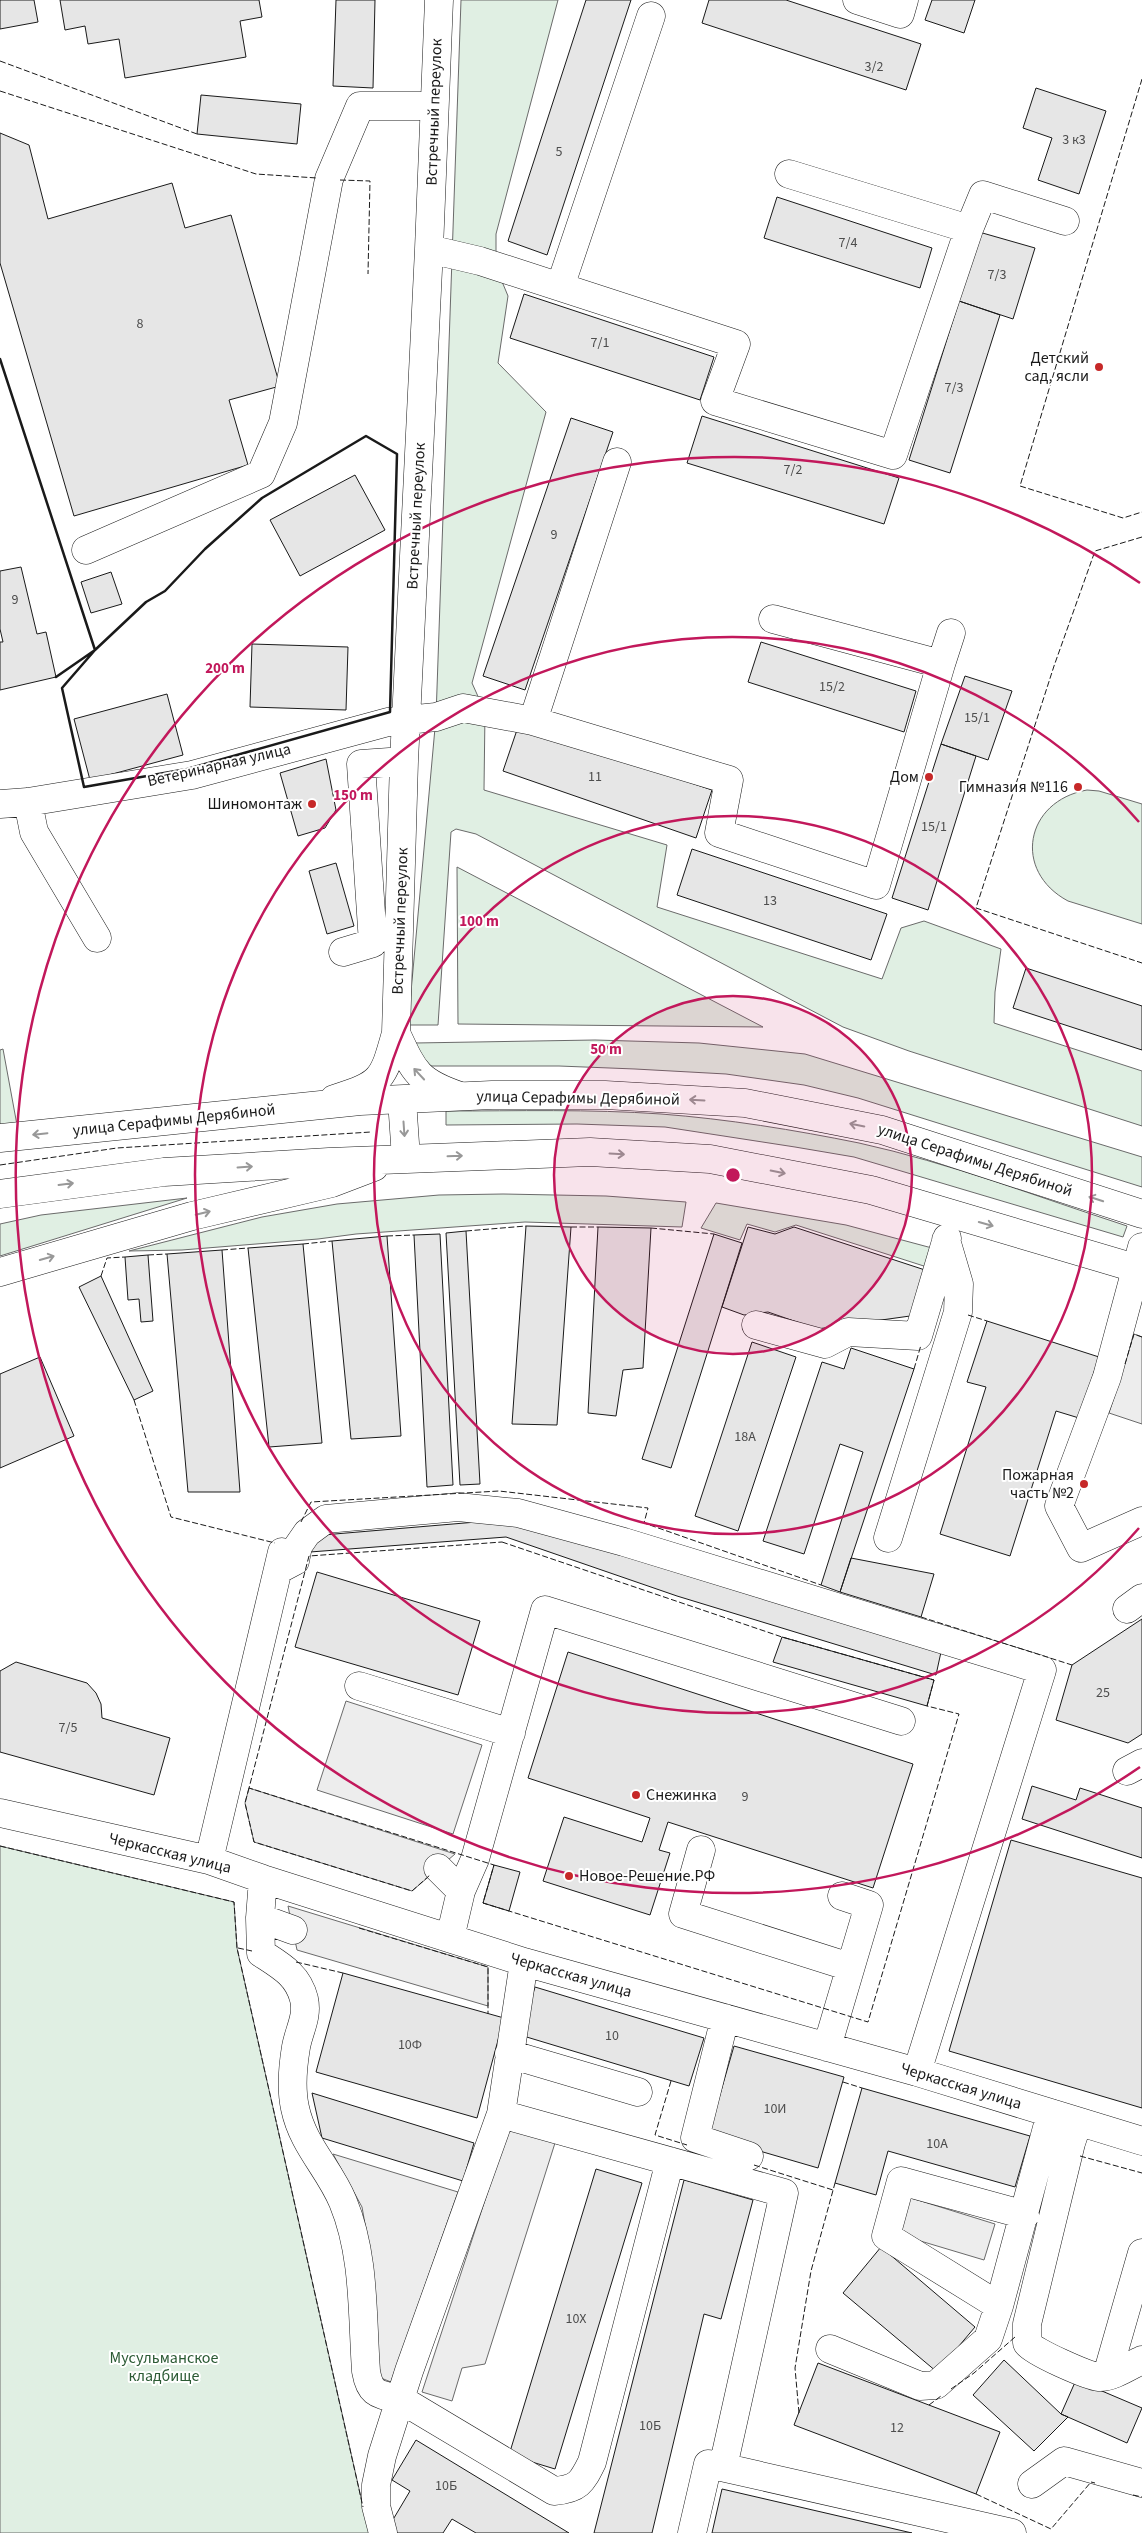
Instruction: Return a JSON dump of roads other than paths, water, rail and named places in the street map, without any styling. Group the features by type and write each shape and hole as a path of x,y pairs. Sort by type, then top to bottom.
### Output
{"street":[{"name":"Встречный переулок","path":"318,1104 370,1086 386,1069 396,1033 404,760 439,0"},
{"path":"858,0 900,14 904,0"},
{"path":"560,287 651,16"},
{"path":"86,550 261,474 283,423 329,179 360,106 434,106"},
{"path":"789,174 969,229"},
{"path":"429,249 470,258 736,344 714,401 893,455 982,195 1065,220"},
{"path":"533,721 616,462"},
{"path":"772,619 941,664 951,633"},
{"name":"Ветеринарная улица","path":"0,804 28,802 192,775 388,722 436,717 463,708 533,721 729,780 719,833 876,886 941,664"},
{"path":"343,952 373,943 361,764 404,760"},
{"path":"28,802 34,832 96,938"},
{"name":"Встречный переулок","path":"396,1033 411,1065 422,1078 435,1088 460,1096"},
{"name":"улица Серафимы Дерябиной","path":"0,1138 318,1104 460,1096 605,1095 745,1103 882,1130 1142,1214"},
{"path":"401,1158 402,1100"},
{"path":"0,1194 164,1172 401,1158 590,1152 710,1159 871,1190 950,1227 1140,1261 1107,1377 1059,1506 1081,1548 1142,1521"},
{"path":"0,1272 192,1216 332,1183 401,1158"},
{"path":"756,1325 825,1344 848,1332 918,1336 950,1227"},
{"path":"888,1538 958,1312 959,1284 950,1227"},
{"path":"278,1570 295,1562 298,1546 307,1533 326,1519 458,1507 518,1513 624,1542 1042,1670 917,2072"},
{"path":"209,1860 284,1543"},
{"path":"450,1938 460,1891 475,1860 545,1610 901,1721"},
{"path":"359,1686 511,1733"},
{"name":"Черкасская улица","path":"0,1814 209,1860 263,1880 524,1962 917,2072 1142,2141"},
{"path":"701,1850 683,1914 850,1967"},
{"path":"438,1868 460,1891"},
{"path":"263,1880 260,1918 262,1953 291,1974 299,1985 306,2012 296,2046 294,2107 308,2145 334,2184 352,2225 358,2252 368,2384 379,2395 400,2399 554,2491 570,2490 583,2481 592,2462 670,2161"},
{"path":"827,2047 868,1905 842,1896"},
{"path":"260,1918 293,1930"},
{"path":"383,2533 376,2506 376,2485 382,2456 400,2399 501,2114 524,1962"},
{"path":"725,2018 695,2138 749,2156"},
{"path":"509,2054 638,2092"},
{"path":"501,2114 784,2193 723,2467"},
{"path":"830,2348 920,2386 936,2385 988,2339 1025,2215 1051,2114"},
{"path":"1078,2122 1071,2142 1027,2324 1026,2343 1030,2348 1048,2357 1100,2377 1142,2360"},
{"path":"999,2306 886,2236 902,2181 1025,2215"},
{"path":"1107,2375 1142,2253"},
{"path":"1032,2484 1064,2460 1142,2483"},
{"path":"692,2533 708,2464 1013,2533"}],"place":[{"name":"Детский сад, ясли","path":"1099,367"},
{"name":"Дом","path":"929,777"},
{"name":"Гимназия №116","path":"1078,787"},
{"name":"Шиномонтаж","path":"312,804"},
{"name":"Пожарная часть №2","path":"1084,1484"},
{"name":"Снежинка","path":"636,1795"},
{"name":"Новое-Решение.РФ","path":"569,1876"}],"park label":[{"name":"Мусульманское кладбище","path":"164,2367"}]}
